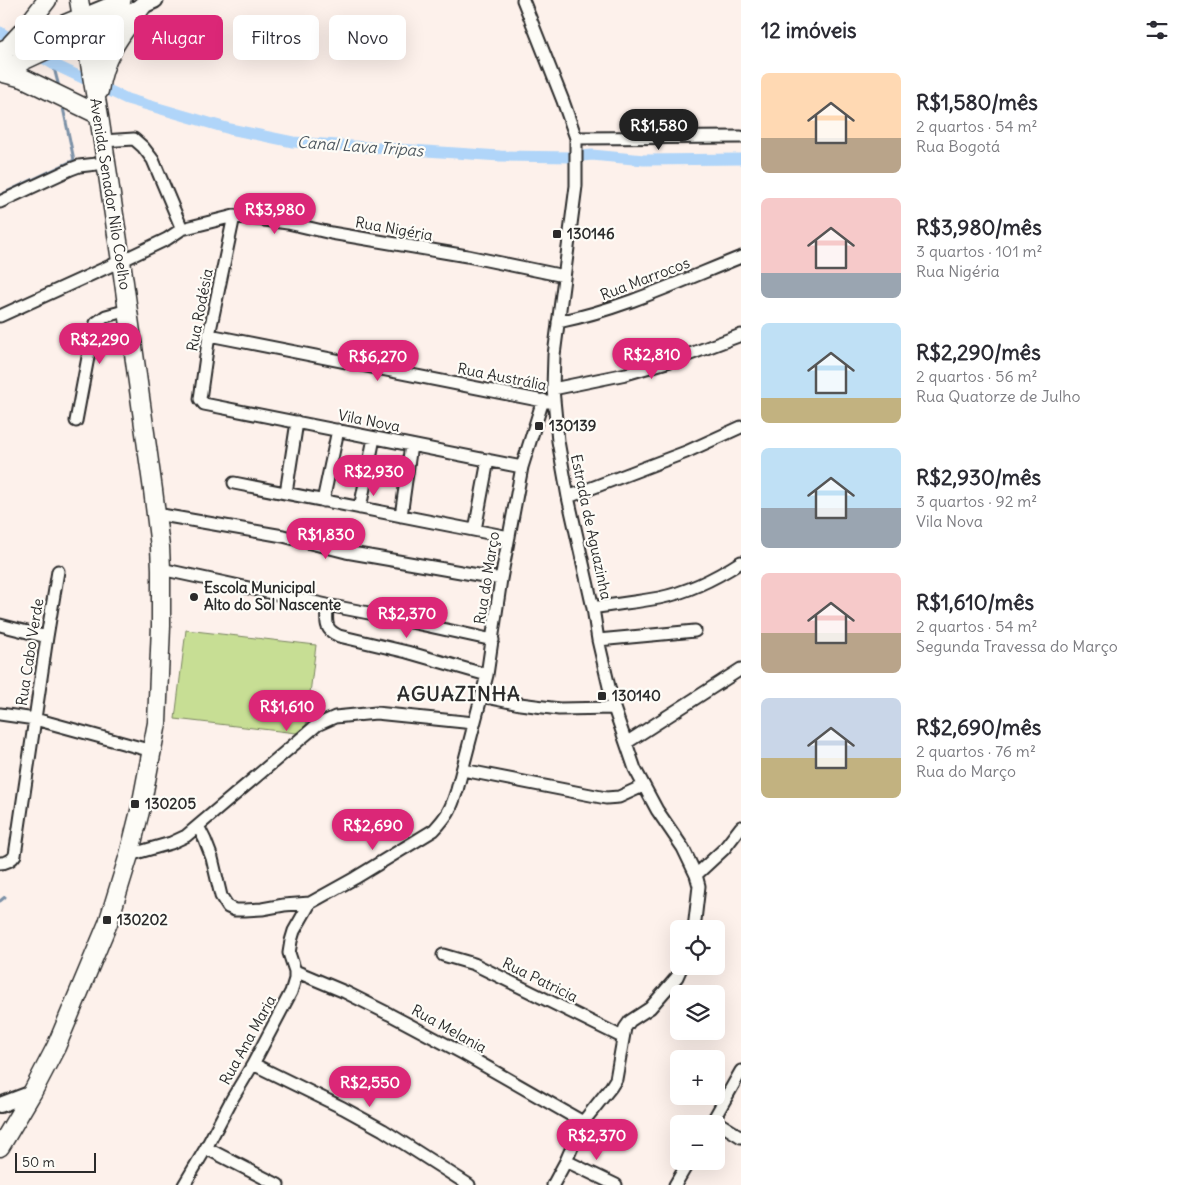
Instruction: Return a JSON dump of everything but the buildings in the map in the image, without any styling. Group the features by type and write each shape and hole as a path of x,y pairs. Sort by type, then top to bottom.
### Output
{"main road":[{"path":"39,15 47,0"},
{"path":"85,15 123,0"},
{"path":"87,15 148,3"},
{"path":"97,78 117,40 148,3"},
{"path":"5,68 23,60"},
{"name":"Avenida Senador Nilo Coelho","path":"0,1147 56,1047 116,901 142,807 152,751 158,701 161,569 156,514 121,261 97,109 97,78 93,60"},
{"path":"5,68 36,84 97,109"}],"street":[{"name":"Estrada de Aguazinha","path":"524,0 564,101 576,138 576,178 571,227 554,355 553,389 548,402 558,441 568,497 594,608 598,640 614,708 635,769 657,810 683,848 696,875 699,886 695,920"},
{"path":"576,138 741,137"},
{"path":"102,141 134,139 143,147 153,160 182,229"},
{"path":"0,202 79,166 106,164"},
{"name":"Rua Nigéria","path":"0,316 121,261 167,239 182,229 234,216 288,223 330,233 467,256 564,276"},
{"name":"Rua Rodésia","path":"209,406 200,399 209,335 234,216"},
{"name":"Rua Marrocos","path":"558,322 622,305 741,257"},
{"path":"76,421 96,323 106,316 128,310"},
{"name":"Rua Austrália","path":"209,335 548,402"},
{"path":"553,389 626,374 676,359 741,335"},
{"name":"Rua do Março","path":"198,826 212,858 221,896 228,907 235,910 245,910 262,909 284,904 310,903 434,830 443,821 451,808 463,770 487,674 501,579 522,467 548,402"},
{"name":"Vila Nova","path":"209,406 522,467"},
{"path":"286,493 297,422"},
{"path":"568,497 686,452 741,427"},
{"path":"323,501 338,430"},
{"path":"360,508 374,438"},
{"path":"401,516 411,445"},
{"path":"474,530 488,460"},
{"path":"234,483 509,537"},
{"path":"156,514 283,536 346,552 501,579"},
{"path":"594,608 660,598 706,582 741,562"},
{"path":"161,569 492,640"},
{"name":"Rua Cabo Verde","path":"0,863 10,861 15,855 58,571"},
{"path":"327,605 327,626 329,631 339,636 487,674"},
{"path":"0,625 47,637"},
{"path":"598,640 695,631"},
{"path":"626,743 741,670"},
{"path":"482,696 520,704 559,709 614,708"},
{"path":"129,855 154,849 186,836 317,725 335,717 376,712 474,723"},
{"path":"0,714 35,719 152,751"},
{"path":"463,770 606,798 619,797 644,786"},
{"path":"696,875 724,848 741,828"},
{"name":"Rua Ana Maria","path":"184,1185 281,1014 291,992 295,971 289,954 290,941 294,930 310,903"},
{"name":"Rua Patricia","path":"443,955 474,964 622,1037"},
{"name":"Rua Melania","path":"295,971 345,992 389,1014 464,1054 583,1122"},
{"path":"553,1185 583,1122 616,1079 625,1028 630,1021 650,1008 678,975"},
{"path":"253,1064 344,1108 469,1185"},
{"path":"716,1115 741,1071"},
{"path":"0,1104 32,1092"},
{"path":"725,1129 741,1137"},
{"path":"206,1148 278,1185"},
{"path":"566,1161 616,1185"},
{"path":"675,1185 684,1170"}],"green space":[{"path":"186,630 316,645 305,734 175,719"}],"waterway":[{"name":"Canal Lava Tripas","path":"0,32 15,41"},
{"name":"Canal Lava Tripas","path":"46,60 127,99 230,129 293,142 500,156 573,157 592,155 644,160 741,159"},
{"path":"53,64 59,87"},
{"path":"0,195 74,160 62,103"},
{"path":"0,901 5,897"}],"place":[{"name":"130146","path":"557,234"},
{"name":"130139","path":"539,426"},
{"name":"Escola Municipal Alto do Sol Nascente","path":"194,597"},
{"name":"130140","path":"602,696"},
{"name":"130205","path":"135,804"},
{"name":"130202","path":"107,920"}],"district":[{"name":"AGUAZINHA","path":"459,694"}]}
